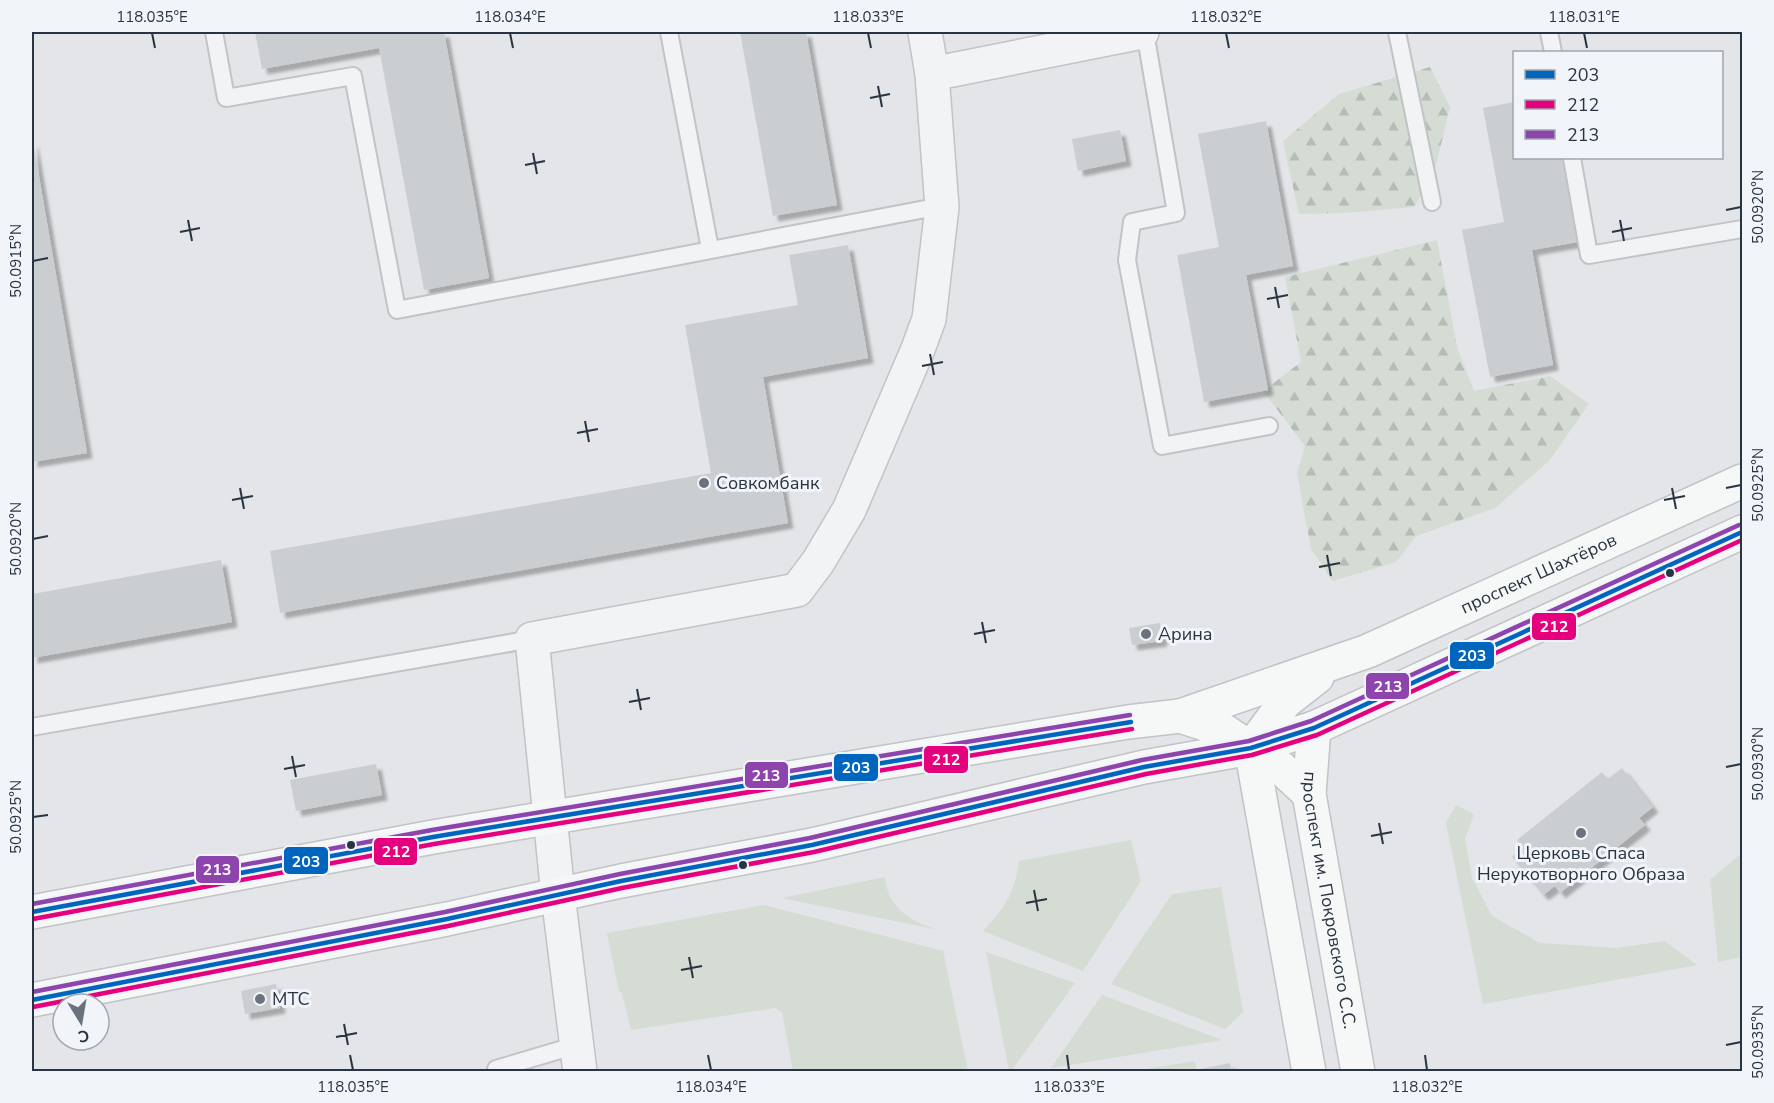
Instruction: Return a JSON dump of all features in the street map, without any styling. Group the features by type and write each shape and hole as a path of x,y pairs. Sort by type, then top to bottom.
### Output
{"main road":[{"name":"проспект Шахтёров","path":"32,912 433,837 1105,726 1180,716 1368,651 1743,481"},
{"path":"32,1000 447,920 621,881 812,845 1144,767 1251,748 1314,728 1743,532"},
{"name":"проспект Шахтёров","path":"1251,748 1285,702 1333,664"},
{"name":"проспект Шахтёров","path":"1180,716 1223,730 1281,768 1309,794"},
{"name":"проспект им. Покровского С.С.","path":"1314,728 1309,794 1359,1071"},
{"path":"1251,748 1310,1071"}],"street":[{"path":"579,1058 558,895 552,817 532,639 797,590 818,562 849,510 929,319 941,206 932,74 925,32"},
{"path":"932,74 1143,32"}],"lane":[{"path":"214,32 226,98 353,76 398,310 941,206"},
{"path":"669,32 710,249"},
{"path":"1143,32 1176,213 1132,222 1128,260 1162,446 1269,426"},
{"path":"1397,32 1432,202"},
{"path":"1549,32 1553,51"},
{"path":"1572,159 1589,255 1743,229"},
{"path":"32,727 532,639"},
{"path":"497,1071 496,1069 579,1058"}],"green space":[{"path":"1430,67 1450,107 1434,174 1414,207 1299,214 1283,141 1339,94"},
{"path":"1437,240 1457,347 1474,391 1550,376 1589,404 1549,461 1495,508 1416,536 1396,562 1333,581 1311,549 1297,473 1305,446 1263,391 1301,362 1285,277"},
{"path":"1456,805 1474,814 1465,839 1472,878 1492,916 1540,943 1617,948 1665,941 1697,965 1483,1004 1446,823"},
{"path":"1131,840 1141,881 1083,971 983,931 1008,899 1019,861"},
{"path":"1742,853 1742,957 1718,962 1710,880"},
{"path":"885,877 887,888 896,906 910,918 939,930 782,898"},
{"path":"1221,887 1243,1012 1225,1029 1111,984 1172,894"},
{"path":"764,905 943,951 968,1071 793,1071 782,1012 775,1008 631,1030 622,993 619,991 607,933"},
{"path":"986,952 1075,983 1011,1071 1009,1071"},
{"path":"1102,995 1222,1040 1051,1068"},
{"path":"1195,1061 1197,1071 1134,1071"}],"building":[{"path":"255,32 444,32 489,278 424,290 379,48 262,69"},
{"path":"740,32 806,32 837,205 773,216"},
{"path":"1513,102 1513,159 1562,159 1578,242 1532,250 1553,365 1490,377 1462,230 1504,222 1483,108"},
{"path":"1266,121 1293,266 1246,275 1268,390 1204,402 1177,255 1219,247 1198,134"},
{"path":"1120,130 1126,161 1078,171 1072,139"},
{"path":"32,143 87,453 32,462"},
{"path":"848,245 868,358 763,377 788,523 280,613 270,551 711,473 685,325 798,305 789,255"},
{"path":"221,560 232,622 32,658 32,594"},
{"name":"Арина","path":"1160,623 1162,641 1132,645 1129,628"},
{"path":"376,764 382,795 296,811 290,780"},
{"name":"Церковь Спаса Нерукотворного Образа","path":"1622,768 1653,807 1639,818 1645,825 1560,893 1555,886 1543,895 1512,857 1523,847 1517,840 1602,772 1608,779"},
{"name":"МТС","path":"276,984 280,1008 245,1014 241,991"},
{"path":"1230,1063 1232,1072 1202,1072 1201,1069"}],"transit line":[{"name":"213","path":"32,992 810,838 1142,760 1249,741 1311,721 1739,525"},
{"name":"203","path":"32,1000 447,919 621,881 812,845 1144,767 1251,748 1314,728 1742,532"},
{"name":"212","path":"33,1007 448,926 622,888 814,852 1146,774 1252,755 1317,735 1742,540"},
{"name":"213","path":"32,904 432,830 1130,715"},
{"name":"203","path":"32,912 433,837 1131,722"},
{"name":"212","path":"33,919 434,844 1132,729"}],"place":[{"name":"Совкомбанк","path":"704,483"},
{"name":"Арина","path":"1146,634"},
{"name":"Церковь Спаса Нерукотворного Образа","path":"1581,833"},
{"name":"МТС","path":"260,999"}]}
